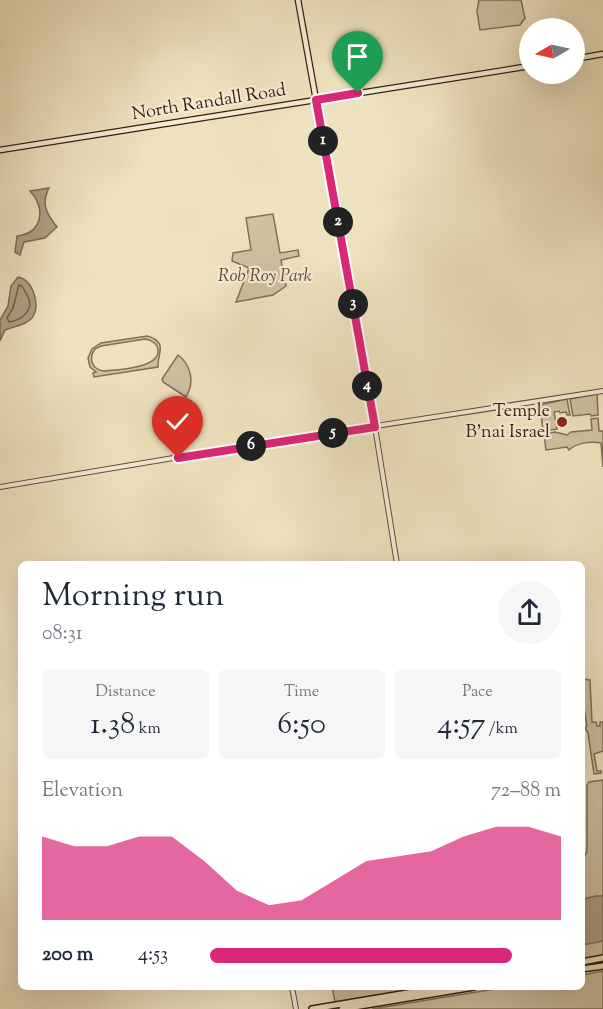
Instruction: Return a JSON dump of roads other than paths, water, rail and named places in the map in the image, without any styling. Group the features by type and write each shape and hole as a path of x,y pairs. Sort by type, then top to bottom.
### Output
{"main road":[{"path":"298,0 316,100"},
{"path":"585,57 603,54"},
{"name":"North Randall Road","path":"0,150 519,68"},
{"path":"585,961 603,958"},
{"path":"585,969 603,966"},
{"path":"312,1009 425,990"},
{"path":"342,1009 456,990"}],"street":[{"path":"316,100 375,427 397,561"},
{"path":"0,487 603,391"},
{"path":"293,990 296,1009"}],"water":[{"path":"49,188 45,204 57,227 45,238 24,242 20,255 15,252 17,236 32,230 39,219 38,205 30,191"},
{"path":"18,277 28,283 34,294 35,313 26,323 5,330 0,341 0,320 8,306 11,286"},
{"path":"603,896 603,941 585,944 585,900"}],"place":[{"name":"Temple B'nai Israel","path":"562,422"}],"park label":[{"name":"Rob Roy Park","path":"265,277"}]}
